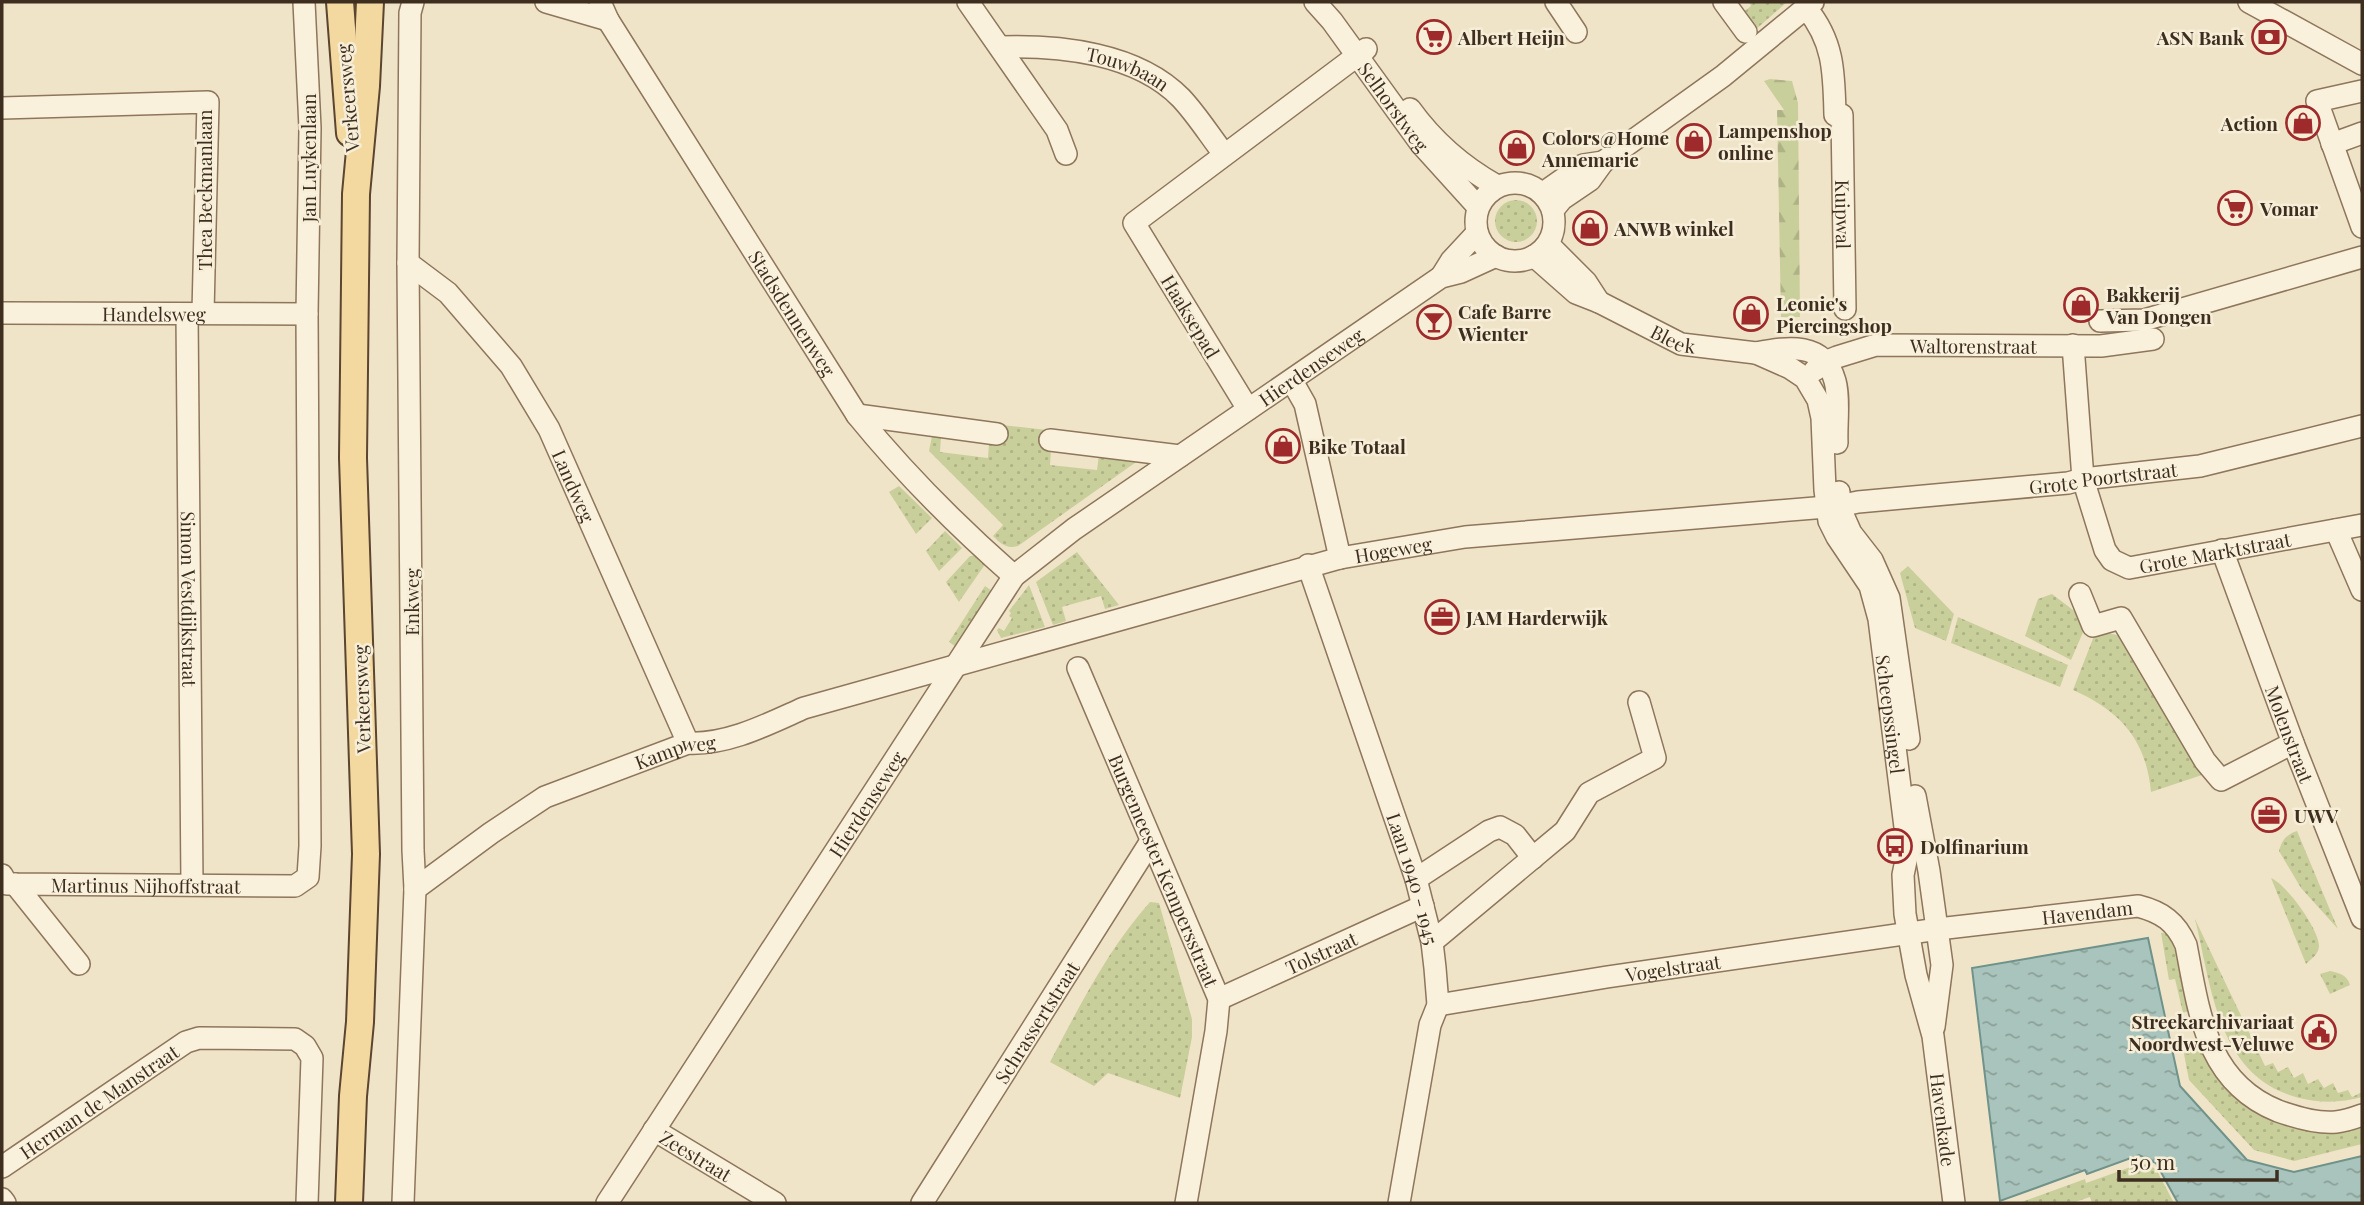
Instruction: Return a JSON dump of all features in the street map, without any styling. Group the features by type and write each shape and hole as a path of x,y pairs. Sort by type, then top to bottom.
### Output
{"main road":[{"name":"Verkeersweg","path":"340,2 356,194"},
{"name":"Verkeersweg","path":"349,1203 353,1096 360,1022 366,854 352,458 356,194 366,86 370,2"}],"street":[{"name":"Jan Luykenlaan","path":"304,2 310,128 307,314"},
{"name":"Enkweg","path":"403,1203 415,889 412,822 408,263 410,13 413,2"},
{"name":"Stadsdennenweg","path":"546,2 604,11 857,415 902,470 954,523 1014,576"},
{"path":"968,2 1057,130 1066,154"},
{"name":"Selhorstweg","path":"1315,2 1451,155 1497,186"},
{"name":"Selhorstweg","path":"1333,2 1361,53 1421,144 1478,207"},
{"path":"1556,2 1576,32"},
{"path":"1724,2 1746,32"},
{"path":"2249,2 2362,64"},
{"path":"1548,202 1583,165 1603,162 1723,76 1810,5"},
{"name":"Kuipwal","path":"1810,5 1831,53 1835,115 1842,116 1845,309"},
{"name":"Touwbaan","path":"1000,47 1049,46 1089,52 1155,77 1181,99 1224,154"},
{"path":"1224,154 1361,53"},
{"path":"2362,91 2317,101 2362,227"},
{"name":"Thea Beckmanlaan","path":"2,108 208,102 195,314"},
{"path":"2332,144 2362,132"},
{"name":"Haaksepad","path":"1224,154 1134,222 1248,409"},
{"path":"1521,182 1533,186 1548,202 1554,231 1541,250 1515,261 1496,256 1488,251 1477,233 1478,207 1485,196 1497,186 1521,182"},
{"name":"Hierdenseweg","path":"1441,277 1451,261 1477,233"},
{"name":"Bleek","path":"1541,250 1576,293 1599,302 1681,345 1756,353 1793,347 1805,350 1825,362"},
{"name":"Hierdenseweg","path":"607,1203 1014,576 1074,529 1441,277 1461,272 1496,256"},
{"path":"2100,321 2144,320 2362,257"},
{"name":"Landweg","path":"408,263 448,293 511,366 549,429 688,743"},
{"name":"Handelsweg","path":"2,313 307,314"},
{"name":"Simon Vestdijkstraat","path":"192,885 195,314"},
{"name":"Martinus Nijhoffstraat","path":"8,880 295,886 307,877 310,846 307,314"},
{"name":"Waltorenstraat","path":"1805,378 1825,362 1856,349 1876,345 2101,346 2153,339"},
{"name":"Grote Marktstraat","path":"2073,345 2083,480 2105,550 2112,559 2129,568 2362,525"},
{"name":"Bleek","path":"1756,353 1805,378"},
{"path":"1825,362 1837,391 1833,506"},
{"path":"1805,378 1818,400 1822,418 1833,506"},
{"path":"1292,381 1305,404 1340,558"},
{"path":"857,415 997,434"},
{"name":"Grote Poortstraat","path":"1833,506 2030,488 2200,466 2362,426"},
{"path":"1049,440 1180,456"},
{"name":"Hogeweg","path":"958,664 1340,558 1465,537 1833,506"},
{"name":"Scheepssingel","path":"1833,506 1872,560 1889,598 1918,820 1930,872 1938,929"},
{"name":"Scheepssingel","path":"1833,506 1829,521 1870,586 1878,610 1908,851 1903,875 1909,935"},
{"path":"2336,530 2362,590"},
{"name":"Molenstraat","path":"2222,550 2293,743 2362,918"},
{"name":"Laan 1940 - 1945","path":"1308,565 1416,879 1432,942 1438,1005 1430,1025 1399,1203"},
{"path":"2080,594 2092,626 2121,618 2205,761 2221,780 2293,743"},
{"name":"Kampweg","path":"415,889 545,797 688,743 708,744 767,725 804,708 958,664"},
{"name":"Burgemeester Kempersstraat","path":"1079,668 1219,999 1216,1031 1186,1203"},
{"path":"1432,942 1565,831 1589,793 1655,758 1639,702"},
{"path":"1416,879 1489,831 1500,827 1516,835 1533,858"},
{"name":"Schrassertstraat","path":"922,1203 1151,841"},
{"path":"8,880 79,964"},
{"name":"Tolstraat","path":"1219,999 1423,906"},
{"name":"Havendam","path":"1909,935 1938,929 2138,906 2158,911 2180,931 2186,945 2205,1033 2223,1069 2256,1102 2294,1117 2335,1123 2362,1115"},
{"name":"Havenkade","path":"1933,1036 1942,965 1938,929"},
{"name":"Havenkade","path":"1909,935 1916,975 1933,1036 1954,1203"},
{"name":"Vogelstraat","path":"1438,1005 1797,949 1909,935"},
{"name":"Herman de Manstraat","path":"2,1167 186,1042 199,1038 295,1039 306,1046 312,1058 307,1203"},
{"name":"Zeestraat","path":"654,1130 775,1203"}],"green space":[{"path":"1749,2 1787,2 1754,31 1741,14 1751,6"},
{"path":"1764,81 1792,81 1798,103 1800,317 1781,317 1777,110 1784,110"},
{"path":"1516,200 1531,206 1537,221 1531,236 1516,242 1501,236 1495,221 1501,206"},
{"path":"1002,425 1047,430 1045,449 1051,449 1050,465 1097,470 1099,455 1139,460 1018,546 1007,546 993,536 1003,525 929,451 932,436 941,437 940,452 988,458 989,442 1000,443"},
{"path":"899,486 932,518 916,534 889,492"},
{"path":"945,531 962,548 939,571 926,551"},
{"path":"1077,552 1119,605 1105,609 1101,596 1062,607 1066,621 1053,625 1036,582"},
{"path":"978,555 986,563 959,602 946,582 970,556"},
{"path":"1908,566 1954,614 1946,641 1915,628 1900,573"},
{"path":"1029,585 1045,627 1001,638 997,630 999,628 1004,631 1012,618 1009,611"},
{"path":"985,586 995,593 959,649 949,642"},
{"path":"2052,594 2077,613 2084,630 2071,660 2025,636 2038,599"},
{"path":"1958,617 2068,665 2060,687 1951,643"},
{"path":"2102,632 2122,636 2205,774 2151,792 2143,757 2128,729 2104,707 2073,690 2094,636"},
{"path":"2297,831 2338,929 2301,888 2279,851 2285,838"},
{"path":"2271,878 2293,898 2318,938 2318,951 2306,964"},
{"path":"1150,902 1159,903 1192,1019 1192,1037 1180,1098 1108,1073 1094,1086 1050,1062 1108,959"},
{"path":"2195,919 2265,1066 2273,1063 2278,1072 2288,1067 2294,1078 2303,1073 2308,1084 2318,1079 2324,1088 2333,1083 2338,1093 2348,1090 2352,1097 2362,1092 2362,1097 2330,1102 2299,1098 2272,1087 2251,1071 2235,1050 2223,1026 2214,1000"},
{"path":"2167,932 2176,952 2190,1010 2183,1013 2175,979 2169,980 2161,933"},
{"path":"2330,971 2343,975 2350,985 2330,994 2320,974"},
{"path":"2198,1045 2211,1069 2244,1105 2264,1117 2310,1130 2362,1126 2362,1144 2294,1161 2254,1150 2189,1080 2183,1049"},
{"path":"2142,1163 2156,1169 2174,1203 2092,1203 2090,1197 2072,1203 2019,1203 2085,1179 2086,1183"}],"water":[{"path":"2148,938 2180,1086 2247,1160 2294,1172 2362,1156 2362,1203 2178,1203 2156,1163 2139,1155 2087,1174 2085,1170 2000,1201 1972,968"}],"place":[{"name":"Albert Heijn","path":"1434,37"},
{"name":"ASN Bank","path":"2269,37"},
{"name":"Action","path":"2303,123"},
{"name":"Lampenshop online","path":"1694,141"},
{"name":"Colors@Home Annemarie","path":"1517,148"},
{"name":"Vomar","path":"2235,208"},
{"name":"ANWB winkel","path":"1590,228"},
{"name":"Bakkerij Van Dongen","path":"2081,305"},
{"name":"Leonie's Piercingshop","path":"1751,314"},
{"name":"Cafe Barre Wienter","path":"1434,322"},
{"name":"Bike Totaal","path":"1283,446"},
{"name":"JAM Harderwijk","path":"1442,617"},
{"name":"UWV","path":"2269,815"},
{"name":"Dolfinarium","path":"1895,846"},
{"name":"Streekarchivariaat Noordwest-Veluwe","path":"2319,1032"}]}
